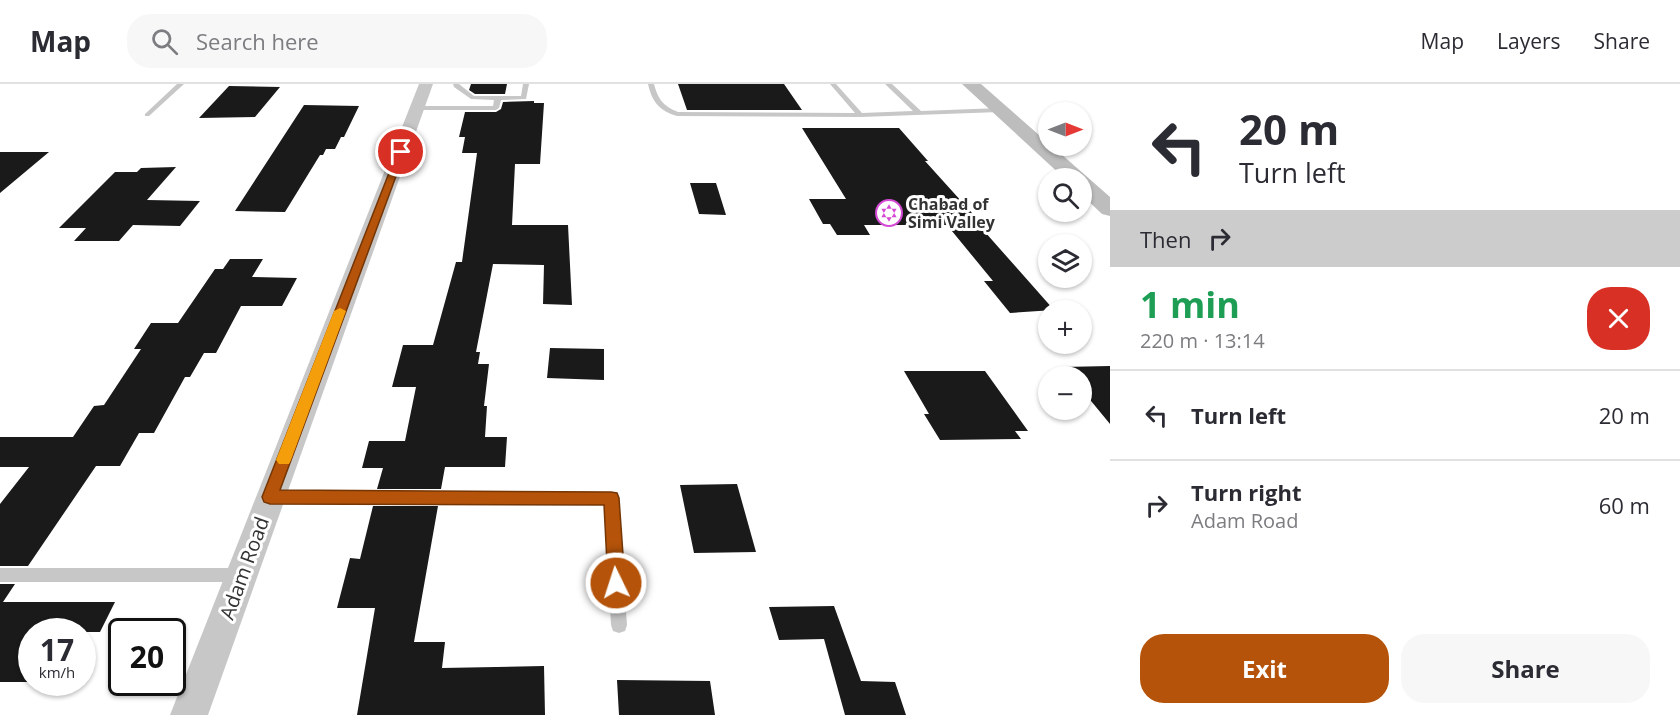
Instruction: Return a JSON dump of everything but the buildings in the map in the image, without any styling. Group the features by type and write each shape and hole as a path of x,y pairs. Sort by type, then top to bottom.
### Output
{"main road":[{"path":"971,84 1065,168"},
{"path":"1092,192 1110,209"}],"street":[{"name":"Adam Road","path":"189,715 426,84"}],"lane":[{"path":"147,115 180,84"},
{"path":"456,84 473,98 524,98 526,84"},
{"path":"651,84 656,102 664,109 677,114 860,114 1000,110"},
{"path":"833,84 860,114"},
{"path":"888,84 918,112"},
{"path":"417,108 496,108 498,98"},
{"path":"270,497 611,498 619,625"},
{"path":"0,574 241,575"}],"slow traffic":[{"path":"284,460 340,311"}],"place":[{"name":"Chabad of Simi Valley","path":"889,213"}],"route":[{"path":"401,152 270,497 611,498 616,583"}]}
